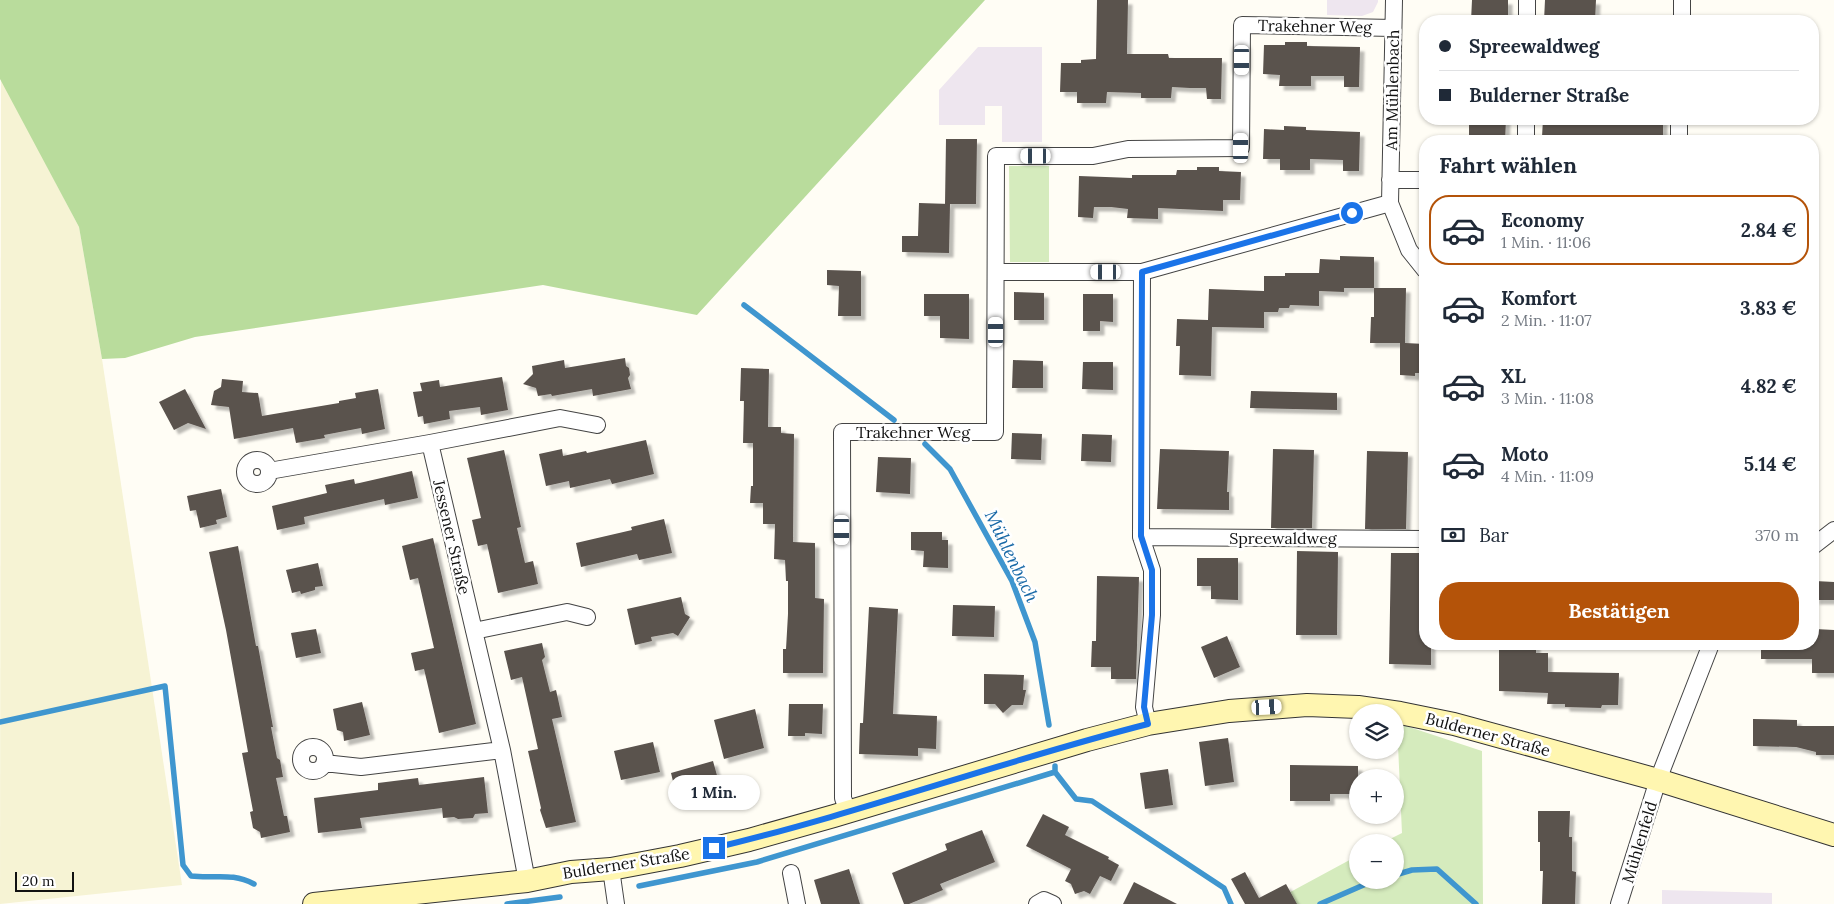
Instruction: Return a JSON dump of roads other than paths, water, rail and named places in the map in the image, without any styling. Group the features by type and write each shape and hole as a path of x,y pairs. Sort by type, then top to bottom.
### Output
{"street":[{"name":"Am Mühlenbach","path":"1394,0 1390,202 1409,250 1419,262"},
{"path":"1527,0 1527,15"},
{"path":"1682,0 1682,15"},
{"name":"Trakehner Weg","path":"848,812 843,798 842,432 996,432 996,156 1092,156 1128,149 1241,148 1242,25 1393,28"},
{"path":"1390,180 1419,180"},
{"path":"996,272 1142,272 1390,202"},
{"path":"1142,272 1141,536 1152,570 1152,615 1144,707 1148,724"},
{"path":"269,471 430,444 560,418 597,424"},
{"name":"Jessener Straße","path":"430,444 502,750 527,881"},
{"path":"1819,542 1834,530"},
{"name":"Spreewaldweg","path":"1141,536 1419,539"},
{"path":"474,630 567,612 587,616"},
{"name":"Mühlenfeld","path":"1619,904 1658,780 1709,650"},
{"name":"Bulderner Straße","path":"314,904 527,881 571,872 611,869 680,856 749,840 1087,740 1148,724 1229,710 1307,705 1358,707 1400,712 1454,724 1658,780 1834,835"},
{"path":"324,764 361,767 502,750"},
{"path":"611,869 616,904"},
{"path":"791,874 797,904"},
{"path":"1037,904 1044,900 1053,904"}],"waterway":[{"name":"Mühlenbach","path":"744,305 894,420"},
{"name":"Mühlenbach","path":"925,444 950,469 1012,581 1035,642 1049,725"},
{"path":"0,722 165,686 183,865 191,876 231,877 254,884"},
{"name":"Mühlenbach","path":"1055,766 1055,772 1076,799 1092,801 1224,888 1231,904"},
{"path":"639,886 757,862 1055,772"},
{"name":"Mühlenbach","path":"1404,872 1412,870 1437,869 1476,904"},
{"name":"Mühlenbach","path":"1320,904 1354,889"},
{"path":"507,904 560,897"}]}
